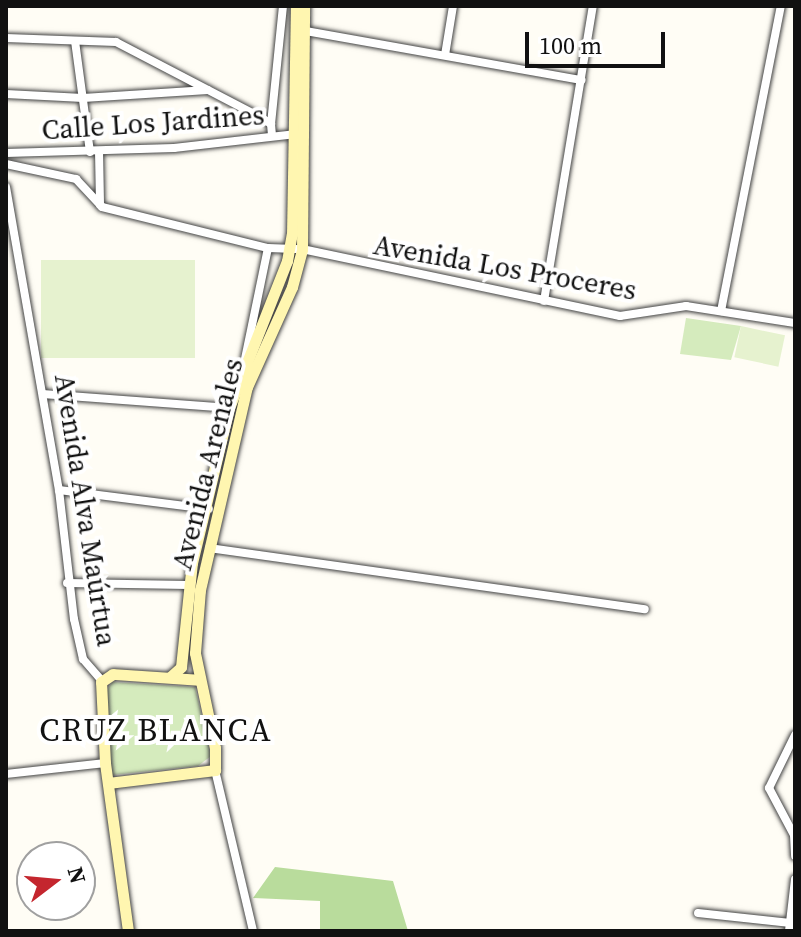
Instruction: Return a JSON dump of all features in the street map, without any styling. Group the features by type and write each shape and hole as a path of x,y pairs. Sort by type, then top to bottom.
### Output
{"main road":[{"path":"296,6 300,30"},
{"name":"Avenida Arenales","path":"215,770 215,748 200,680 197,622 209,548 247,387 292,287 296,249 300,30 304,6"},
{"name":"Avenida Arenales","path":"170,677 181,667 188,585 203,507 229,408 245,359 296,249"},
{"path":"102,681 113,674 200,680"},
{"name":"Avenida Alva Maúrtua","path":"102,681 98,697 128,931"},
{"path":"108,783 215,770"}],"street":[{"path":"272,136 283,6"},
{"path":"445,55 453,6"},
{"path":"544,301 593,6"},
{"path":"721,311 781,6"},
{"path":"300,30 582,80"},
{"path":"6,38 116,42 271,124"},
{"path":"75,41 95,151 100,205"},
{"path":"6,94 83,98 209,90"},
{"name":"Calle Los Jardines","path":"7,153 95,151 298,134"},
{"path":"6,143 7,153"},
{"path":"6,164 76,179 100,205"},
{"name":"Avenida Alva Maúrtua","path":"6,187 9,246 43,394 59,490 67,583 81,654 102,681"},
{"name":"Avenida Los Proceres","path":"100,205 268,248 296,249 620,316 686,306 795,323"},
{"path":"245,359 268,248"},
{"path":"43,394 229,408"},
{"path":"59,490 218,511"},
{"path":"209,548 645,609"},
{"path":"67,583 188,585"},
{"path":"795,735 769,788 794,835 795,856"},
{"path":"6,774 105,763"},
{"path":"215,770 253,931"},
{"path":"698,913 790,927 795,879"}],"green space":[{"path":"41,260 195,260 195,358 41,358"},
{"path":"686,318 741,326 731,360 680,354"},
{"path":"741,326 785,335 778,367 734,357"},
{"path":"112,682 195,687 211,756 198,766 112,775 104,696"},
{"path":"275,867 393,881 408,931 320,931 320,901 253,898"}],"district":[{"name":"CRUZ BLANCA","path":"156,730"}]}
